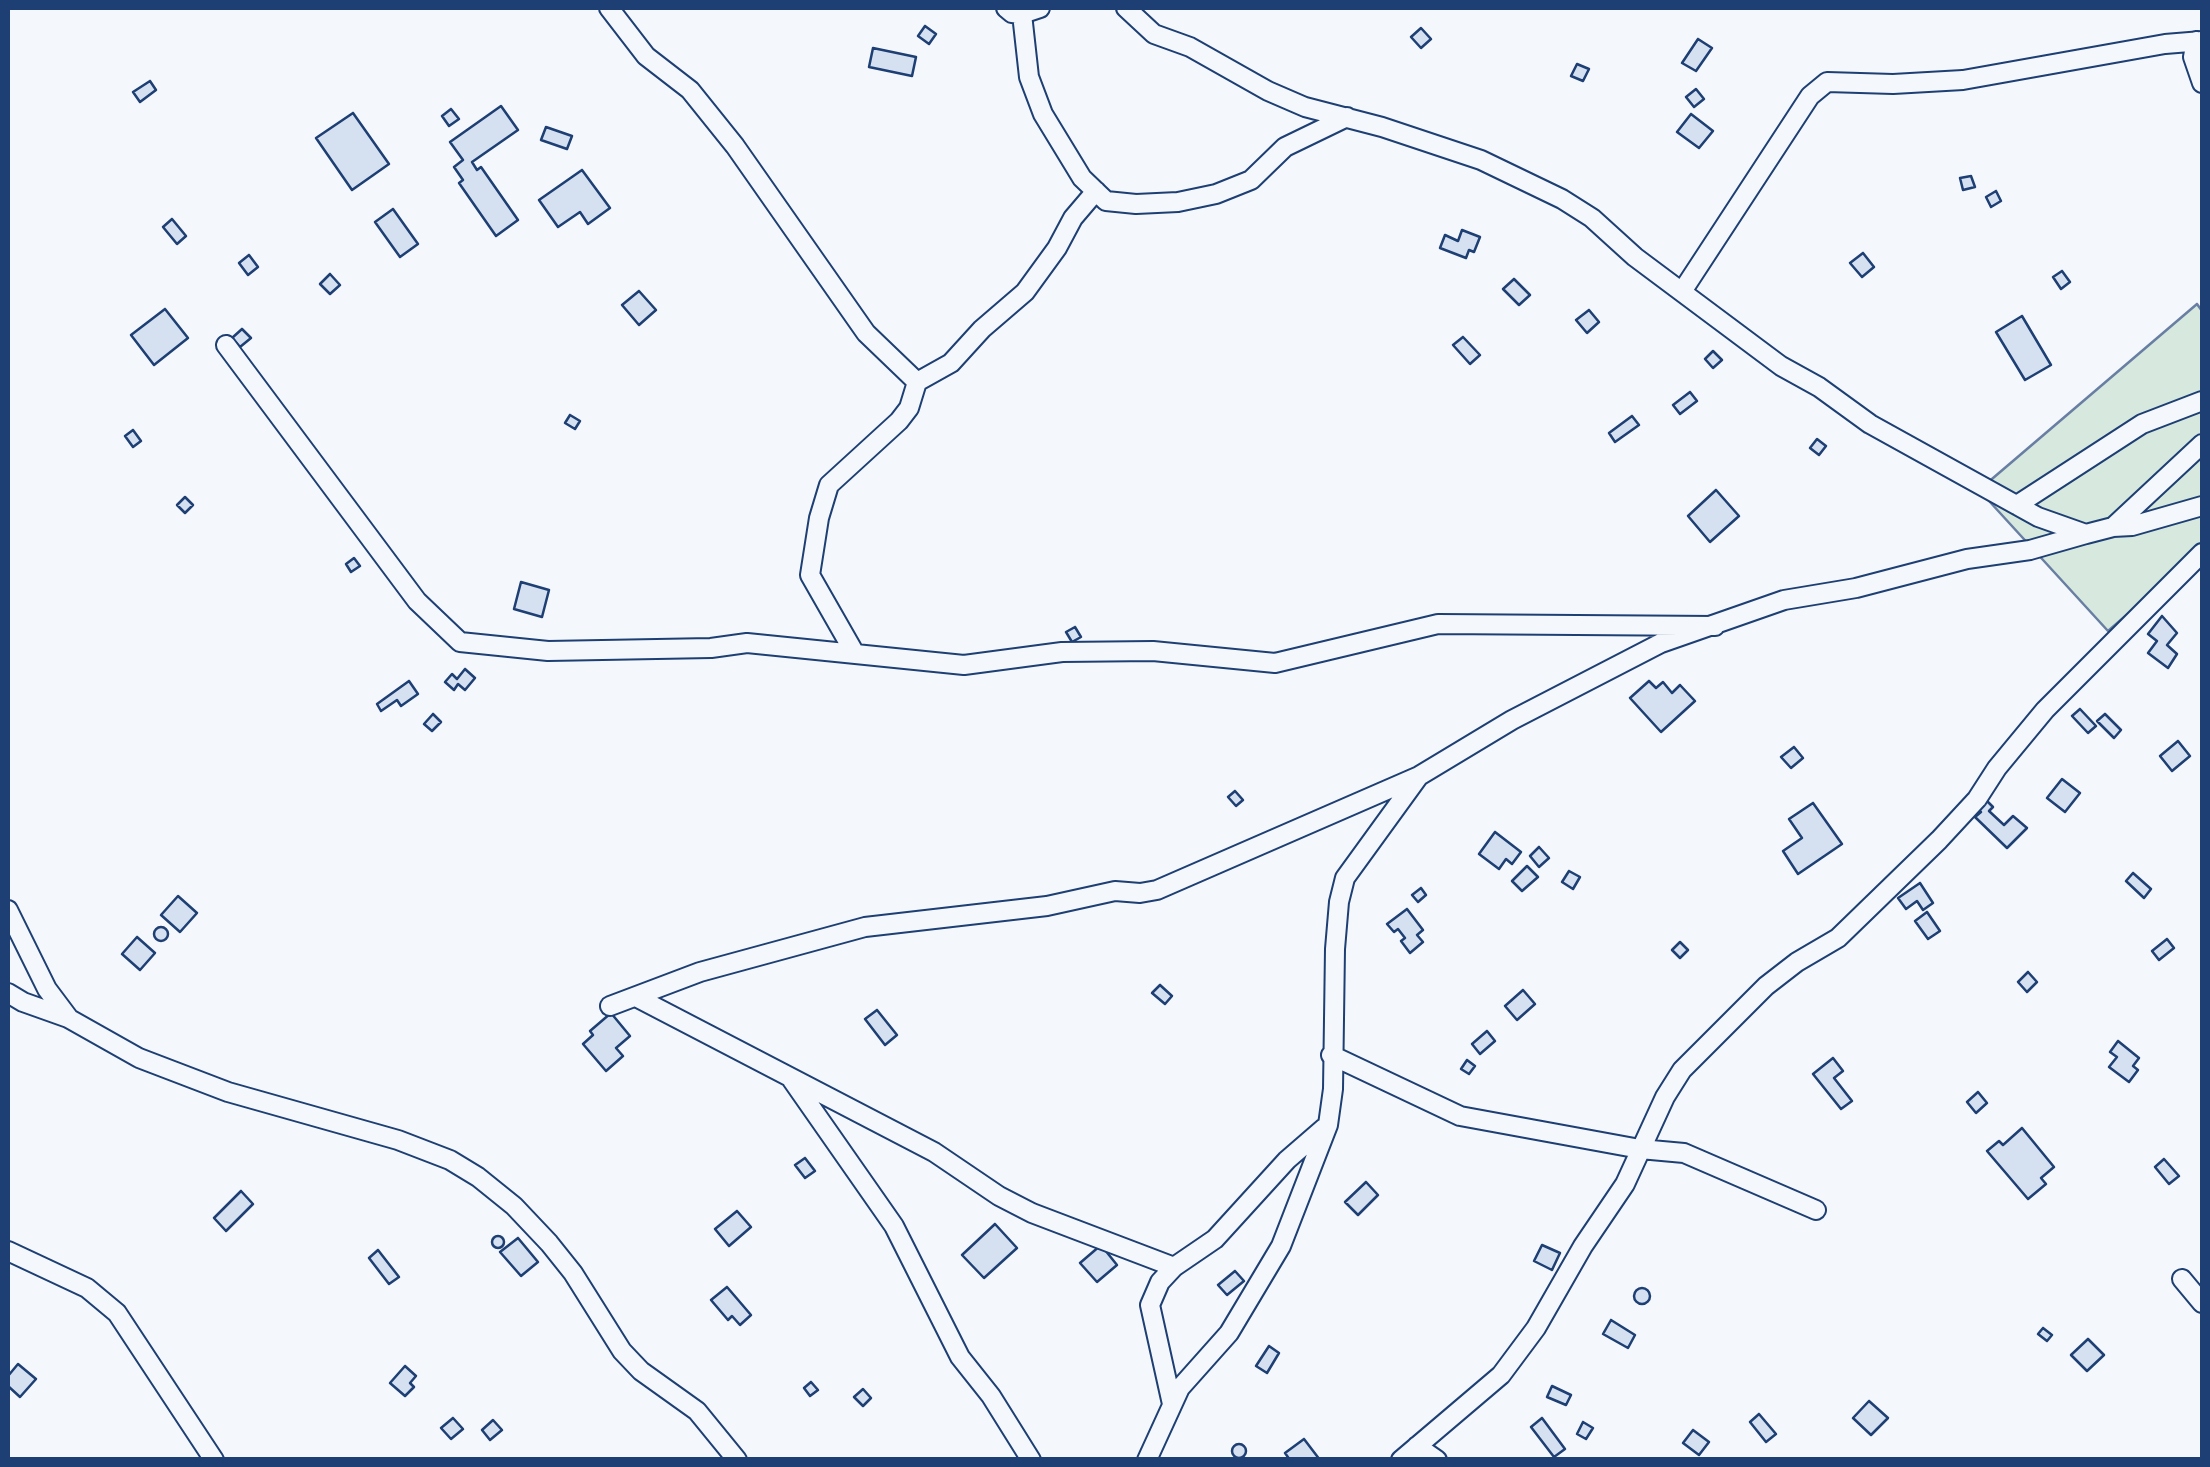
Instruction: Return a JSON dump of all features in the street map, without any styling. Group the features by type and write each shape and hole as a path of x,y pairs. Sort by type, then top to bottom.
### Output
{"street":[{"path":"609,8 646,56 690,90 866,334 917,382"},
{"path":"1126,8 1154,34 1190,47 1304,107 1481,160 1562,200 1592,218 1635,257 1781,366 1820,387 1870,424 2038,517 2086,534"},
{"path":"1023,10 1029,77 1044,114 1067,157 1106,201 1178,202 1216,194 1251,180 1285,147 1347,117"},
{"path":"1683,290 1810,96 1827,82 1963,80 2199,41 2194,57 2202,83"},
{"path":"854,652 810,575 828,485 899,421 909,408 917,382 950,363 1025,292 1096,191"},
{"path":"226,345 418,601 460,642 548,651 711,648 747,642 964,665 1062,652 1153,650 1274,663 1438,624 1714,626"},
{"path":"2017,505 2142,424 2202,401"},
{"path":"2113,527 2202,444"},
{"path":"610,1006 700,972 864,927 1048,906 1115,891 1157,890 1419,776 1512,720 1661,643 1814,592 1856,588 1967,559 2030,550 2202,506"},
{"path":"1401,1460 1501,1375 1536,1328 1583,1246 1625,1184 1665,1097 1704,1046 1766,986 1838,938 1938,840 1976,799 2046,710 2202,554"},
{"path":"1147,1460 1180,1388 1229,1333 1281,1246 1328,1125 1338,902 1345,878 1419,776"},
{"path":"8,910 48,989 68,1018"},
{"path":"8,993 68,1018 138,1058 228,1092 398,1140 450,1160 478,1177 514,1206 548,1242 573,1273 622,1350 641,1371 697,1411 737,1460"},
{"path":"636,996 934,1152 999,1196 1032,1213 1174,1268"},
{"path":"1331,1054 1460,1116 1640,1149 1684,1153 1816,1210"},
{"path":"790,1077 894,1226 960,1356 991,1396 1030,1460"},
{"path":"1172,1404 1150,1306 1160,1282 1215,1239 1287,1160 1328,1125"},
{"path":"8,1251 86,1288 117,1313 214,1460"},
{"path":"2182,1279 2202,1302"},
{"path":"1416,1446 1436,1460"}],"shaded area":[{"path":"2197,304 2202,311 2202,550 2108,631 1979,490"}],"building":[{"path":"925,26 936,34 929,44 918,36"},
{"path":"1421,28 1431,39 1421,48 1411,37"},
{"path":"1698,39 1712,48 1696,71 1682,63"},
{"path":"873,48 916,57 912,76 869,67"},
{"path":"1577,64 1589,69 1583,81 1571,76"},
{"path":"150,81 156,90 140,102 133,92"},
{"path":"1696,89 1704,99 1694,107 1686,97"},
{"path":"501,106 518,130 472,162 477,170 481,167 518,220 496,236 459,183 463,180 454,167 463,160 450,142"},
{"path":"451,109 459,119 449,126 442,116"},
{"path":"353,113 389,164 352,190 316,138"},
{"path":"1691,114 1713,131 1699,148 1677,132"},
{"path":"546,127 572,136 567,149 541,140"},
{"path":"582,170 610,208 588,224 580,212 558,227 539,200"},
{"path":"1971,176 1975,187 1963,190 1960,178"},
{"path":"1996,191 2001,201 1991,207 1986,197"},
{"path":"393,209 418,244 400,257 375,222"},
{"path":"172,219 186,236 177,244 163,227"},
{"path":"1462,230 1480,237 1474,252 1469,250 1466,258 1440,248 1445,235 1458,241"},
{"path":"1863,253 1874,267 1862,277 1850,263"},
{"path":"249,255 258,267 248,275 239,263"},
{"path":"2062,271 2070,282 2061,289 2053,277"},
{"path":"330,274 340,285 330,294 320,284"},
{"path":"1514,279 1530,295 1519,305 1503,289"},
{"path":"639,291 656,310 639,325 622,305"},
{"path":"165,309 188,338 154,365 131,335"},
{"path":"1589,310 1599,322 1587,333 1576,320"},
{"path":"2022,316 2051,365 2025,380 1996,332"},
{"path":"242,329 251,338 240,347 232,338"},
{"path":"1463,337 1480,355 1470,364 1453,345"},
{"path":"1713,351 1722,360 1713,368 1705,359"},
{"path":"1690,392 1697,401 1680,414 1673,405"},
{"path":"570,415 580,421 575,429 565,423"},
{"path":"1632,416 1639,425 1615,442 1609,433"},
{"path":"133,430 141,441 133,447 125,436"},
{"path":"1817,439 1826,446 1819,455 1810,448"},
{"path":"1716,490 1739,516 1710,542 1688,516"},
{"path":"185,497 193,505 185,513 177,505"},
{"path":"354,558 360,566 351,572 346,564"},
{"path":"521,582 549,590 542,617 514,609"},
{"path":"2162,616 2177,633 2167,645 2177,654 2168,668 2148,653 2157,641 2148,634"},
{"path":"1075,627 1081,637 1072,642 1066,632"},
{"path":"465,669 475,678 465,690 458,684 454,690 445,682 452,674 457,679"},
{"path":"409,681 418,694 401,706 397,700 381,711 377,704"},
{"path":"1649,681 1656,688 1663,682 1672,693 1680,685 1695,701 1661,732 1630,698"},
{"path":"2080,709 2096,726 2088,733 2072,716"},
{"path":"433,714 441,722 432,731 424,724"},
{"path":"2105,714 2121,730 2114,738 2097,721"},
{"path":"2178,741 2190,756 2172,771 2160,756"},
{"path":"1794,747 1803,758 1791,768 1781,757"},
{"path":"2062,779 2080,793 2065,812 2047,798"},
{"path":"1235,791 1243,800 1236,806 1228,797"},
{"path":"1985,799 1993,807 1989,811 2004,825 2013,816 2027,828 2007,848 1975,817 1981,812 1976,808"},
{"path":"1813,803 1842,844 1798,874 1783,851 1802,838 1789,819"},
{"path":"1495,832 1521,852 1512,864 1506,859 1499,869 1479,854"},
{"path":"1539,847 1549,858 1539,867 1530,856"},
{"path":"1527,866 1538,877 1522,891 1512,881"},
{"path":"1569,871 1580,877 1573,889 1562,882"},
{"path":"2133,873 2151,889 2144,898 2126,881"},
{"path":"1920,883 1933,903 1923,910 1917,901 1906,909 1898,898"},
{"path":"1421,888 1426,895 1418,902 1412,895"},
{"path":"178,896 197,913 180,932 161,915"},
{"path":"1407,909 1423,930 1417,935 1423,942 1410,953 1398,929 1394,932 1387,924"},
{"path":"1927,912 1940,931 1928,939 1915,921"},
{"path":"161,927 168,934 161,941 154,934"},
{"path":"137,937 155,953 140,970 122,954"},
{"path":"2167,939 2174,948 2159,960 2152,951"},
{"path":"1680,942 1688,950 1680,958 1672,950"},
{"path":"2028,972 2037,982 2027,992 2018,982"},
{"path":"1160,985 1172,996 1165,1004 1152,993"},
{"path":"1523,990 1535,1004 1517,1020 1505,1006"},
{"path":"877,1010 897,1035 885,1045 865,1019"},
{"path":"611,1013 630,1036 616,1048 623,1056 606,1071 583,1044 593,1035 590,1031"},
{"path":"1487,1031 1495,1041 1480,1054 1472,1044"},
{"path":"2118,1041 2139,1058 2133,1066 2138,1070 2129,1082 2109,1067 2117,1057 2110,1052"},
{"path":"1833,1058 1843,1071 1834,1078 1852,1101 1841,1109 1813,1074"},
{"path":"1467,1060 1475,1066 1469,1074 1461,1069"},
{"path":"1978,1092 1987,1103 1976,1113 1967,1102"},
{"path":"2022,1128 2054,1167 2041,1178 2046,1184 2028,1199 1987,1151 1999,1141 2003,1145"},
{"path":"805,1158 815,1171 805,1178 795,1165"},
{"path":"2164,1159 2179,1176 2169,1184 2155,1167"},
{"path":"1366,1182 1378,1195 1358,1215 1345,1202"},
{"path":"241,1191 253,1204 226,1231 214,1218"},
{"path":"737,1211 751,1227 729,1246 715,1229"},
{"path":"995,1224 1017,1248 984,1278 962,1255"},
{"path":"493,1237 503,1237 503,1247 493,1247"},
{"path":"518,1238 538,1262 521,1276 500,1252"},
{"path":"1101,1245 1117,1265 1097,1282 1080,1263"},
{"path":"1542,1245 1560,1253 1552,1270 1534,1261"},
{"path":"378,1250 399,1277 389,1284 369,1258"},
{"path":"1235,1271 1244,1281 1227,1295 1218,1285"},
{"path":"727,1287 751,1315 740,1325 732,1316 728,1320 711,1300"},
{"path":"1642,1288 1650,1296 1642,1304 1634,1296"},
{"path":"1611,1320 1635,1335 1628,1348 1603,1334"},
{"path":"2043,1328 2052,1335 2047,1341 2038,1334"},
{"path":"2088,1339 2104,1355 2087,1371 2071,1355"},
{"path":"1269,1346 1279,1353 1267,1373 1256,1366"},
{"path":"18,1364 36,1379 20,1397 8,1386 8,1376"},
{"path":"405,1366 416,1376 410,1383 414,1387 405,1396 390,1383"},
{"path":"811,1382 818,1390 810,1396 804,1388"},
{"path":"1552,1386 1571,1395 1566,1405 1547,1397"},
{"path":"863,1389 871,1398 863,1406 854,1397"},
{"path":"1869,1401 1888,1418 1871,1435 1853,1418"},
{"path":"1759,1414 1776,1434 1766,1442 1750,1422"},
{"path":"453,1418 463,1429 451,1439 441,1428"},
{"path":"1542,1418 1565,1449 1554,1457 1531,1427"},
{"path":"493,1420 502,1430 490,1440 482,1430"},
{"path":"1583,1422 1593,1428 1586,1439 1577,1434"},
{"path":"1693,1430 1709,1442 1699,1455 1683,1443"},
{"path":"1304,1439 1320,1460 1290,1460 1285,1453"},
{"path":"1239,1444 1246,1451 1239,1458 1232,1451"}]}
